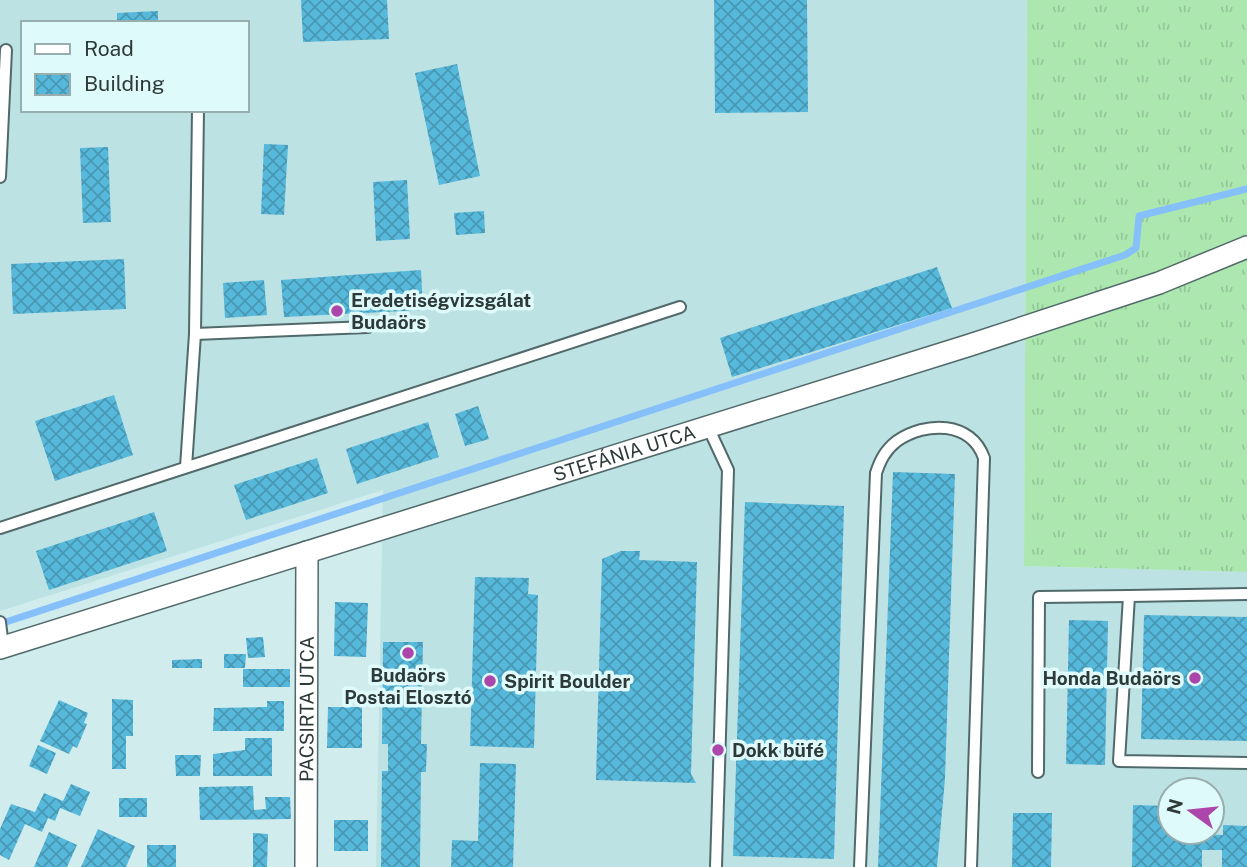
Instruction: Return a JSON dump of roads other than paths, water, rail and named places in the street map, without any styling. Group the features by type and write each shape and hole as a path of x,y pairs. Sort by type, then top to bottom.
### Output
{"street":[{"name":"STEFÁNIA UTCA","path":"2,647 1159,283 1247,247"},
{"name":"PACSIRTA UTCA","path":"306,867 307,552"}],"lane":[{"path":"0,177 6,50"},
{"path":"186,467 195,334 198,112"},
{"path":"0,528 680,307"},
{"path":"195,334 368,327"},
{"path":"708,427 728,470 716,867"},
{"path":"860,867 876,473 882,456 897,441 923,430 954,427 972,436 984,458 971,867"},
{"path":"1038,772 1039,597 1247,594"},
{"path":"1129,596 1119,761 1247,762"},
{"path":"0,622 2,647"}],"waterway":[{"path":"0,624 1125,255 1136,248 1139,216 1247,189"}],"place":[{"name":"Eredetiségvizsgálat Budaörs","path":"337,311"},
{"name":"Budaörs Postai Elosztó","path":"408,653"},
{"name":"Honda Budaörs","path":"1195,678"},
{"name":"Spirit Boulder","path":"490,681"},
{"name":"Dokk büfé","path":"718,750"}]}
